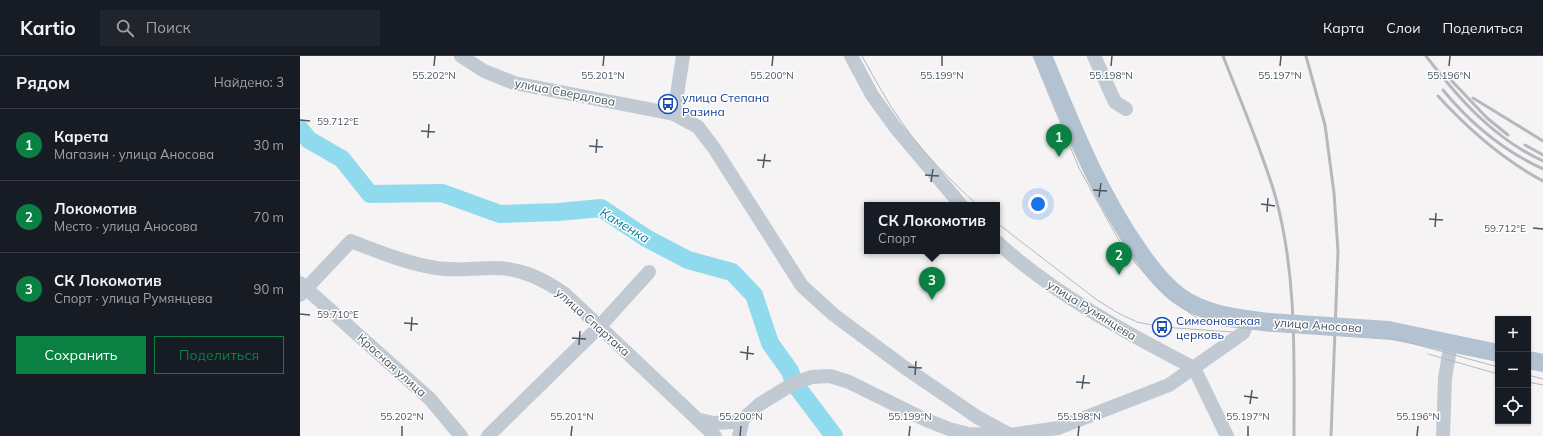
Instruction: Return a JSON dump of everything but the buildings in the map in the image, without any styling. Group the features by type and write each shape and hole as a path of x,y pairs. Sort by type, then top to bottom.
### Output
{"main road":[{"name":"улица Аносова","path":"1044,56 1088,164 1121,225 1150,267 1179,296 1206,310 1248,319 1269,322 1388,330 1495,352"},
{"path":"1531,361 1543,363"}],"street":[{"name":"улица Свердлова","path":"461,56 484,71 514,83 674,114 698,127 714,148 802,286 834,315 904,367 976,417 1010,435"},
{"path":"674,114 683,56"},
{"path":"851,56 872,95 895,127 958,202"},
{"path":"1094,56 1115,102 1126,109"},
{"name":"улица Спартака","path":"302,289 352,241 408,262 436,268 457,270 495,268 524,272 545,281 565,294 700,420 715,436"},
{"name":"улица Румянцева","path":"1000,244 1053,288 1140,340 1194,368"},
{"path":"488,436 599,327 649,272"},
{"name":"Красная улица","path":"302,289 430,399 461,436"},
{"path":"700,420 713,423 733,422 743,419 760,404 794,383 812,377 830,376 849,382 924,419 949,429 986,436 1010,435 1058,428 1121,405 1169,385 1243,333 1248,319"},
{"path":"1443,436 1445,378 1451,343"},
{"path":"1194,368 1227,436"},
{"path":"738,436 743,419"}],"waterway":[{"name":"Каменка","path":"300,129 309,140 342,159 370,194 442,193 500,214 558,212 601,208 646,238 688,260 732,272 754,295 770,343 790,371 794,383 834,436"}],"tram line":[{"path":"862,56 886,99 919,146 974,202"},
{"path":"1033,56 1079,168 1117,237 1136,264 1156,286 1191,314 1202,321 1215,325 1268,331 1400,340 1495,366"},
{"path":"1000,225 1097,300 1118,313 1137,322 1162,327 1232,332"},
{"path":"1428,354 1495,373"},
{"path":"1531,376 1543,379"},
{"path":"1531,383 1543,385"}],"railway":[{"path":"1223,56 1264,160 1282,224 1291,284 1293,315 1294,436"},
{"path":"1306,56 1325,125 1334,193 1338,251 1331,436"},
{"path":"1426,56 1451,87 1478,116 1508,141 1543,161"},
{"path":"1449,78 1487,118 1508,135"},
{"path":"1443,90 1453,102 1488,135 1515,154 1543,169"},
{"path":"1438,96 1462,121 1487,143 1514,163 1543,181"},
{"path":"1473,98 1543,141"},
{"path":"1525,145 1543,155"}],"place":[{"name":"улица Степана Разина","path":"668,104"},
{"name":"Карета","path":"1059,157"},
{"name":"Локомотив","path":"1119,275"},
{"name":"СК Локомотив","path":"932,300"},
{"name":"Симеоновская церковь","path":"1162,327"}]}
